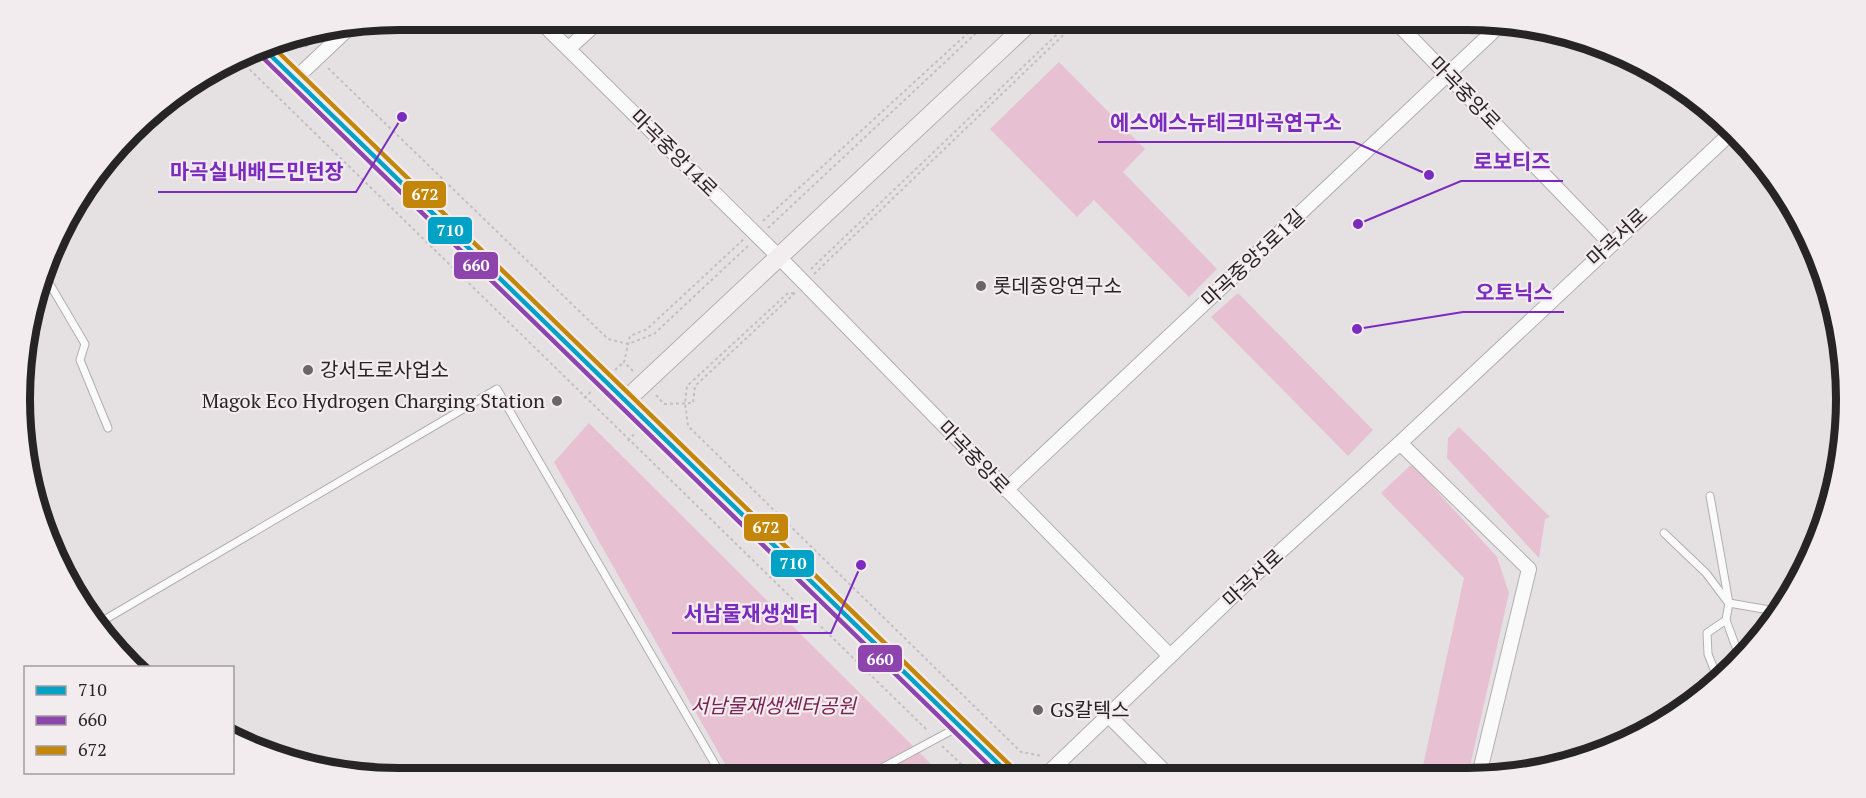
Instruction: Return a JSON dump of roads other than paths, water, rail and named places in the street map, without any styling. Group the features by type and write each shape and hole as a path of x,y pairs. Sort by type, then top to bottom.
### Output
{"main road":[{"path":"626,400 1021,30"},
{"path":"269,54 1003,768"}],"street":[{"name":"마곡중앙14로","path":"550,30 779,257"},
{"path":"569,48 589,30"},
{"name":"마곡중앙로","path":"1404,30 1610,243"},
{"name":"마곡중앙5로1길","path":"1006,490 1493,31"},
{"path":"295,79 342,34"},
{"name":"마곡서로","path":"1053,768 1170,656 1401,443 1610,243 1726,136"},
{"name":"마곡중앙로","path":"779,257 1170,656"},
{"path":"1401,443 1528,569 1481,767"},
{"path":"1108,715 1161,768"}],"lane":[{"path":"49,283 85,344 80,360 108,428"},
{"path":"103,620 497,389 717,768"},
{"path":"1710,496 1729,603 1726,620 1737,650"},
{"path":"1664,533 1706,573 1729,603 1770,610"},
{"path":"1715,672 1708,654 1707,633 1726,620"},
{"path":"882,768 959,726"}],"place":[{"name":"마곡실내배드민턴장","path":"402,117"},
{"name":"에스에스뉴테크마곡연구소","path":"1429,175"},
{"name":"로보티즈","path":"1358,224"},
{"name":"롯데중앙연구소","path":"981,286"},
{"name":"오토닉스","path":"1357,329"},
{"name":"강서도로사업소","path":"308,370"},
{"name":"Magok Eco Hydrogen Charging Station","path":"557,401"},
{"name":"서남물재생센터","path":"861,565"},
{"name":"GS칼텍스","path":"1038,710"}],"park label":[{"name":"서남물재생센터공원","path":"773,706"}]}
